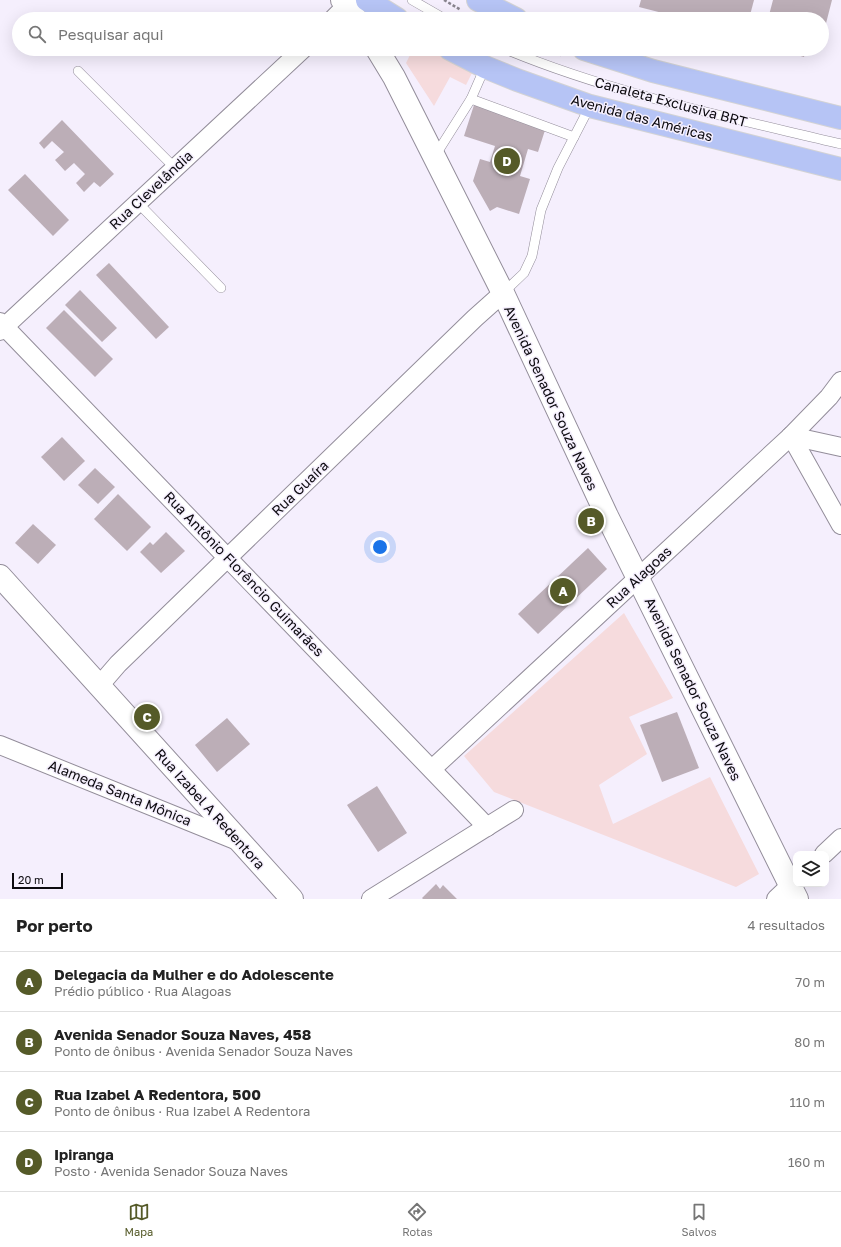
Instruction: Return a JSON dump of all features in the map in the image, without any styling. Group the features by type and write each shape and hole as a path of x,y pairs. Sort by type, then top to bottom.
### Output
{"main road":[{"path":"367,0 386,12"},
{"path":"478,0 502,12"},
{"name":"Avenida Senador Souza Naves","path":"380,56 394,77 503,294 607,516 793,893"},
{"name":"Avenida das Américas","path":"464,56 485,67 556,95 590,106 841,169"},
{"path":"606,56 653,71 841,118"},
{"name":"Rua Izabel A Redentora","path":"0,576 292,899"}],"street":[{"name":"Rua Clevelândia","path":"1,327 138,203 296,56"},
{"name":"Rua Guaíra","path":"99,686 118,664 475,318 503,294"},
{"name":"Rua Antônio Florêncio Guimarães","path":"1,327 228,558 488,827"},
{"name":"Rua Alagoas","path":"432,770 791,436 829,397 841,381"},
{"path":"791,436 841,447"},
{"path":"791,436 841,525"},
{"name":"Alameda Santa Mônica","path":"0,745 240,842"},
{"path":"371,899 514,810"},
{"path":"827,851 841,838"}],"lane":[{"path":"412,0 433,12"},
{"name":"Canaleta Exclusiva BRT","path":"523,56 591,81 687,107 841,144"},
{"path":"434,157 471,99 485,67"},
{"path":"78,71 176,168"},
{"path":"471,99 574,137"},
{"path":"503,294 524,273 532,256 542,210 558,168 590,106"},
{"path":"138,203 220,288"}],"shaded area":[{"path":"410,56 449,56 474,69 466,85 450,77 434,106 406,63"},
{"path":"624,613 673,698 629,717 647,754 599,785 613,824 710,777 759,874 736,887 494,792 464,756"}],"building":[{"path":"641,0 754,0 751,12 659,12 639,7"},
{"path":"773,0 832,0 829,12 770,12"},
{"path":"474,105 546,127 538,152 528,149 520,176 530,179 519,214 497,207 490,211 473,181 480,159 490,162 495,146 464,136"},
{"path":"62,120 114,174 100,187 94,182 84,192 76,183 85,174 74,163 65,171 55,160 64,152 52,141 44,149 39,143"},
{"path":"25,174 69,220 53,236 8,190"},
{"path":"109,263 169,327 156,339 96,275"},
{"path":"80,290 117,328 102,342 65,305"},
{"path":"64,310 113,359 95,377 46,328"},
{"path":"62,437 85,461 64,481 41,457"},
{"path":"95,468 115,487 98,504 78,485"},
{"path":"118,494 151,527 127,551 94,519"},
{"path":"33,524 56,545 38,564 15,543"},
{"path":"166,532 185,551 161,573 140,552 150,542 153,545"},
{"path":"588,548 607,569 538,634 518,614"},
{"path":"677,712 699,768 662,782 640,725"},
{"path":"227,718 250,744 217,772 195,745"},
{"path":"377,786 407,833 378,852 347,805"},
{"path":"436,884 440,889 443,885 457,899 423,899 422,898"}],"place":[{"name":"Ipiranga","path":"507,161"},
{"name":"Avenida Senador Souza Naves, 458","path":"591,521"},
{"name":"Delegacia da Mulher e do Adolescente","path":"563,591"},
{"name":"Rua Izabel A Redentora, 500","path":"147,717"}]}
